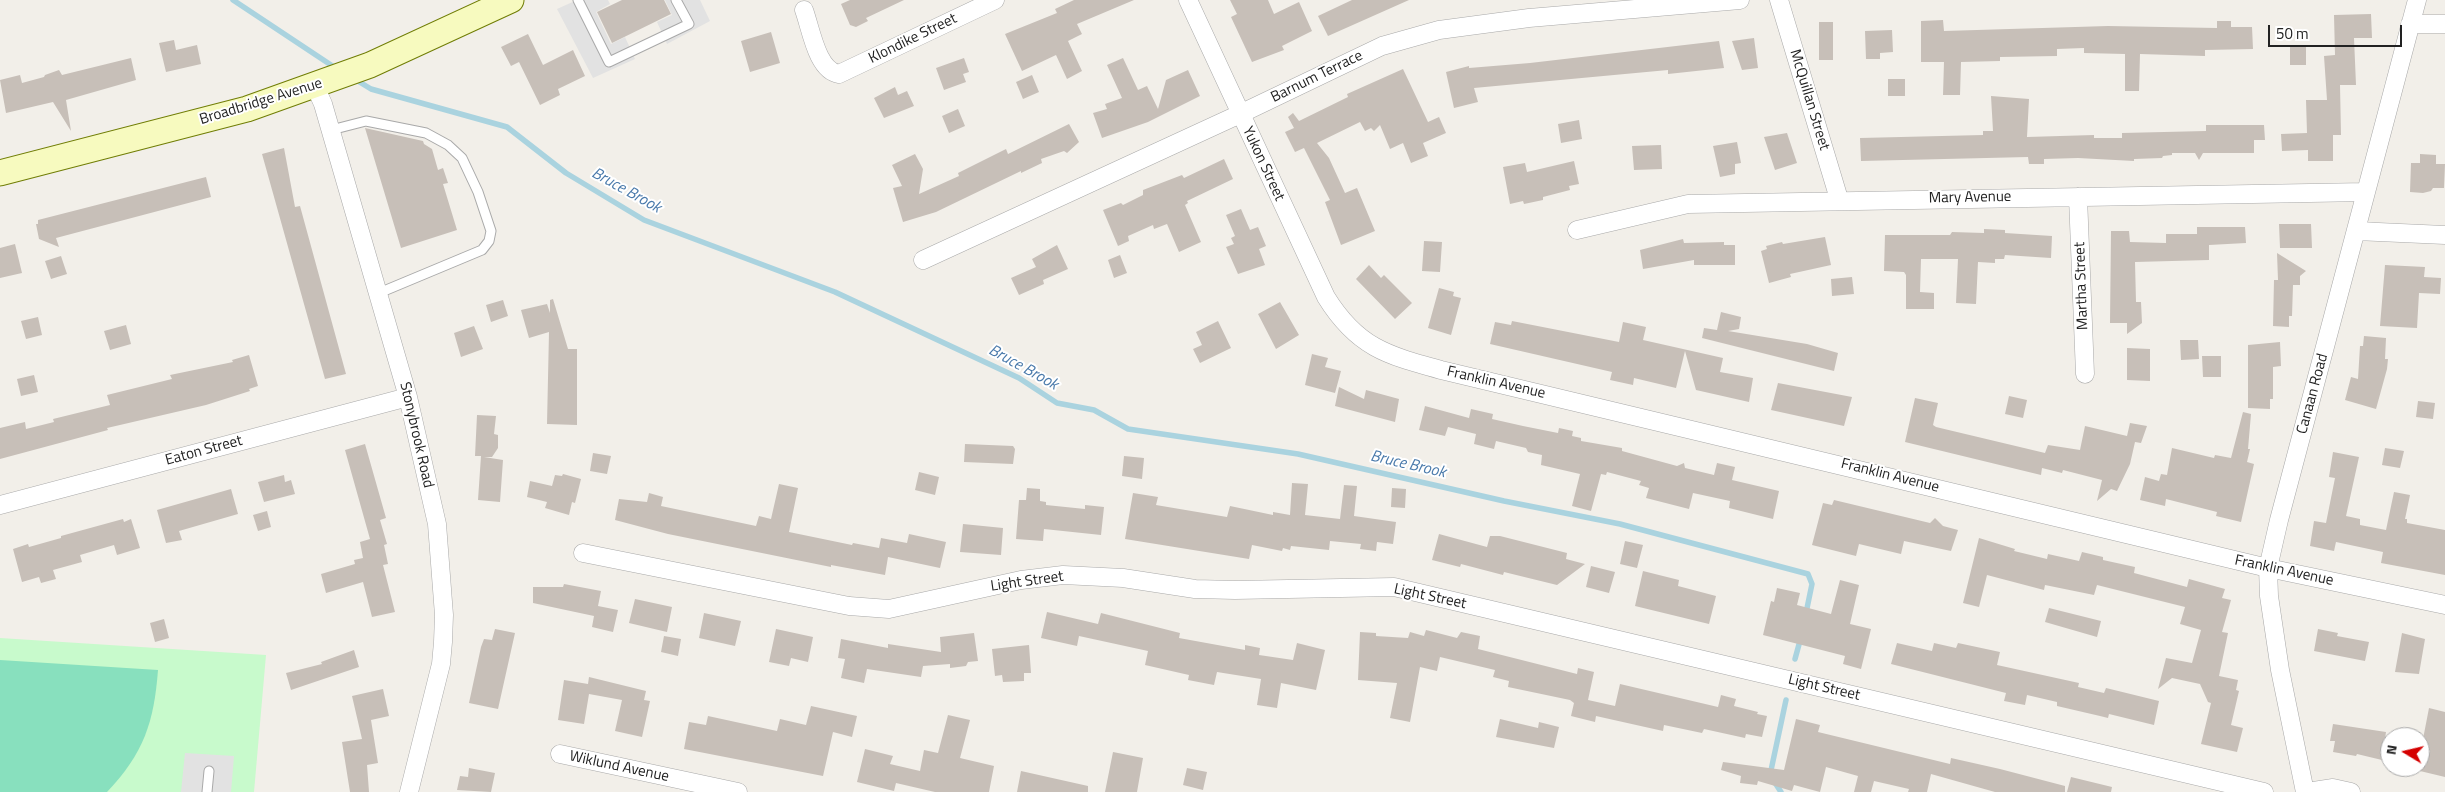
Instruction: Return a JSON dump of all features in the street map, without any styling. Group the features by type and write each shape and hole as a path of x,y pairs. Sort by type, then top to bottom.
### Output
{"main road":[{"name":"Broadbridge Avenue","path":"0,173 247,109 370,65 511,0"}],"street":[{"name":"Klondike Street","path":"804,10 822,64 830,71 845,72 995,0"},
{"name":"Yukon Street","path":"1188,0 1326,297 1346,324"},
{"name":"Barnum Terrace","path":"922,260 1240,114 1382,46 1439,30 1529,18 1740,0"},
{"name":"McQuillan Street","path":"1779,0 1840,199"},
{"name":"Canaan Road","path":"2306,792 2271,619 2268,568 2279,520 2417,0"},
{"path":"2410,24 2445,24"},
{"name":"Stonybrook Road","path":"323,83 330,130 408,397 437,524 444,615 441,664 409,792"},
{"name":"Mary Avenue","path":"1577,230 1688,204 1840,199 2366,192"},
{"name":"Martha Street","path":"2078,197 2085,374"},
{"path":"2356,230 2445,235"},
{"name":"Franklin Avenue","path":"1346,324 1356,335 1379,350 1415,363 2268,568 2445,605"},
{"name":"Eaton Street","path":"0,505 408,397"},
{"name":"Light Street","path":"583,553 850,606 889,609 1021,580 1063,576 1123,578 1195,589 1394,587 2264,792"},
{"name":"Wiklund Avenue","path":"560,754 738,792"},
{"path":"2306,792 2333,788 2351,792"}],"lane":[{"path":"578,0 609,62 689,24 676,0"},
{"path":"330,130 366,121 426,133 448,145 462,158 478,192 491,231 489,241 482,250 379,294"},
{"path":"207,792 209,771"}],"green space":[{"path":"0,638 266,655 254,792 0,792"},
{"path":"0,660 158,670 154,706 145,736 130,764 107,792 0,792"}],"shaded area":[{"path":"577,0 608,0 610,4 596,12 611,44 625,37 635,59 593,78 557,9"},
{"path":"665,0 700,0 710,21 667,44 657,22 672,15"},
{"path":"185,753 234,756 231,792 181,792"}],"building":[{"path":"622,0 664,0 671,14 612,43 597,12"},
{"path":"850,0 904,0 866,18 868,21 856,27 850,25 841,4"},
{"path":"1074,0 1134,0 1077,24 1082,34 1068,41 1082,71 1067,79 1056,55 1022,71 1005,34 1057,13 1055,9"},
{"path":"1230,0 1268,0 1274,14 1299,2 1312,31 1282,46 1284,50 1252,62 1231,17 1237,14"},
{"path":"1352,0 1409,0 1328,36 1318,16"},
{"path":"2371,14 2372,38 2354,38 2356,85 2340,85 2341,135 2333,135 2333,161 2308,161 2308,150 2282,151 2281,134 2307,133 2306,100 2327,100 2324,56 2335,55 2334,15"},
{"path":"1943,20 1944,31 2108,26 2217,28 2217,21 2231,21 2231,27 2252,27 2253,49 2205,50 2205,56 2140,54 2139,91 2125,91 2125,54 2084,53 2084,48 2057,49 2057,56 2000,57 2000,61 1961,62 1960,95 1943,95 1944,62 1921,62 1921,21"},
{"path":"1819,22 1833,22 1833,60 1819,60"},
{"path":"1892,30 1893,52 1880,53 1880,59 1866,59 1865,31"},
{"path":"771,32 780,63 750,72 741,41"},
{"path":"528,34 543,65 573,50 585,76 558,89 560,95 540,105 519,62 511,66 501,47"},
{"path":"1754,38 1758,68 1742,70 1732,41"},
{"path":"174,40 176,50 197,45 201,64 166,72 159,43"},
{"path":"1719,41 1724,68 1668,74 1668,70 1474,88 1478,102 1454,108 1446,72 1469,66 1469,68 1530,63"},
{"path":"2290,47 2306,47 2306,65 2290,65"},
{"path":"131,58 136,80 66,100 71,131 53,102 6,113 0,80 20,75 22,83 44,77 59,70 62,75"},
{"path":"964,58 969,72 963,74 966,82 944,90 936,68"},
{"path":"1123,58 1138,90 1147,86 1158,109 1166,80 1188,70 1200,96 1148,122 1102,138 1093,113 1107,109 1105,104 1122,98 1107,65"},
{"path":"1403,69 1428,122 1439,117 1446,133 1423,143 1428,156 1411,163 1403,143 1390,149 1380,125 1374,131 1371,128 1365,131 1360,122 1317,143 1329,158 1345,193 1357,188 1375,231 1341,245 1325,202 1330,200 1304,148 1295,152 1285,132 1294,128 1288,117 1293,113 1299,121 1348,97 1347,94"},
{"path":"1032,75 1039,92 1023,99 1016,82"},
{"path":"1888,79 1905,79 1905,96 1888,96"},
{"path":"895,87 898,95 907,91 914,106 884,118 874,98"},
{"path":"1991,96 2029,99 2027,137 2094,135 2094,138 2122,138 2122,133 2206,131 2206,125 2264,125 2265,140 2254,140 2254,153 2203,153 2199,160 2195,153 2172,153 2172,155 2163,156 2162,158 2134,159 2134,161 2078,158 2044,159 2044,164 2029,164 2028,157 1861,161 1860,138 1983,135 1983,131 1993,131"},
{"path":"958,109 965,126 949,133 942,116"},
{"path":"1579,120 1582,139 1561,143 1558,124"},
{"path":"1069,124 1079,142 1067,153 1064,151 1041,159 1042,163 1021,173 1021,171 936,212 903,222 893,188 902,186 892,165 915,154 923,169 919,194 959,176 958,173 1006,149 1008,154"},
{"path":"365,128 423,141 424,144 432,149 438,170 443,168 448,183 443,184 457,230 401,248"},
{"path":"1787,133 1797,163 1775,170 1764,137"},
{"path":"1737,142 1741,163 1735,164 1735,174 1720,177 1713,146"},
{"path":"1661,145 1662,169 1634,170 1632,146"},
{"path":"284,148 295,207 300,206 346,374 325,379 262,154"},
{"path":"2420,154 2436,155 2436,164 2445,164 2444,188 2433,188 2431,191 2423,193 2410,192 2411,163 2420,163"},
{"path":"1224,159 1233,179 1187,201 1188,203 1185,205 1201,242 1179,252 1167,224 1154,229 1153,225 1128,236 1129,241 1118,246 1103,210 1121,203 1123,205 1143,195 1143,190 1182,175 1184,178"},
{"path":"1574,161 1579,184 1569,186 1570,190 1543,197 1543,200 1524,204 1523,201 1510,204 1503,167 1525,163 1527,172"},
{"path":"206,177 211,197 56,238 59,247 39,239 36,224 38,224 38,220"},
{"path":"1241,209 1250,230 1258,227 1266,246 1259,249 1265,265 1238,274 1226,247 1234,244 1231,238 1235,236 1226,215"},
{"path":"2279,224 2311,224 2312,248 2280,248"},
{"path":"2197,227 2245,227 2246,243 2209,245 2209,260 2135,262 2136,302 2141,302 2142,323 2127,334 2127,323 2110,323 2111,231 2129,231 2130,242 2166,243 2166,234 2197,234"},
{"path":"1984,229 2005,230 2005,233 2052,236 2051,258 2005,255 2004,259 1995,259 1995,263 1978,262 1976,304 1956,303 1958,259 1921,259 1920,292 1934,293 1934,309 1906,309 1906,275 1904,272 1884,271 1885,235 1950,235 1952,232 1984,233"},
{"path":"1825,237 1831,265 1790,274 1791,277 1769,283 1761,251 1767,249 1766,246 1782,242 1783,244"},
{"path":"1683,239 1684,243 1724,242 1724,245 1735,245 1735,265 1694,265 1694,260 1643,269 1640,250"},
{"path":"1424,241 1442,242 1440,272 1422,271"},
{"path":"15,244 22,273 0,278 0,248"},
{"path":"1057,245 1068,269 1043,280 1044,284 1019,295 1011,278 1036,267 1032,259"},
{"path":"2277,253 2306,271 2300,276 2300,285 2293,285 2292,316 2289,316 2289,327 2273,326 2274,280 2278,280"},
{"path":"1120,255 1127,273 1114,278 1108,260"},
{"path":"61,256 67,274 51,279 45,261"},
{"path":"1369,265 1381,278 1384,275 1412,303 1395,319 1356,279"},
{"path":"2385,265 2425,267 2424,277 2441,278 2440,294 2419,293 2417,328 2380,326"},
{"path":"1852,277 1854,294 1832,296 1831,279"},
{"path":"1439,288 1454,292 1453,296 1461,298 1451,335 1428,328"},
{"path":"553,299 568,349 577,349 577,425 547,424 549,332 529,338 521,310 547,304 550,313 550,300"},
{"path":"503,300 508,316 491,322 486,305"},
{"path":"1280,302 1299,335 1276,349 1258,314"},
{"path":"1721,312 1741,317 1739,329 1728,331 1807,344 1838,353 1834,371 1702,338 1704,328 1717,330"},
{"path":"38,317 42,335 26,339 21,321"},
{"path":"1218,321 1231,348 1200,363 1193,349 1202,345 1196,332"},
{"path":"1512,321 1619,342 1623,322 1646,327 1643,340 1723,358 1720,372 1753,378 1749,402 1696,390 1685,351 1676,388 1634,378 1633,385 1610,380 1612,372 1490,344 1495,322 1511,325"},
{"path":"126,325 131,344 110,350 104,331"},
{"path":"474,326 483,349 461,357 454,333"},
{"path":"2364,336 2386,338 2385,359 2388,359 2387,369 2376,409 2345,400 2351,377 2358,379 2360,346 2363,346"},
{"path":"2180,340 2198,340 2199,359 2181,360"},
{"path":"2280,342 2281,366 2273,367 2273,399 2270,399 2270,409 2248,408 2248,345"},
{"path":"2127,348 2150,349 2150,381 2127,380"},
{"path":"1312,354 1328,358 1325,367 1341,371 1335,393 1305,385"},
{"path":"249,355 258,386 249,389 250,391 206,405 107,428 108,430 0,459 0,428 25,422 26,429 54,422 53,419 110,405 107,395 172,379 170,375 233,362 232,360"},
{"path":"2202,356 2221,356 2221,377 2203,377"},
{"path":"34,375 38,392 21,396 17,379"},
{"path":"1778,383 1852,397 1844,426 1771,410"},
{"path":"1339,387 1364,399 1366,390 1399,399 1395,422 1335,406"},
{"path":"2009,396 2027,400 2023,418 2005,414"},
{"path":"1915,398 1938,403 1933,425 1936,427 2045,453 2048,445 2080,450 2085,426 2127,436 2130,423 2147,426 2141,443 2135,442 2130,464 2117,491 2111,489 2097,501 2102,480 2063,470 2062,473 2042,468 2041,475 1905,442"},
{"path":"2418,401 2435,403 2433,419 2416,417"},
{"path":"1425,406 1469,418 1471,409 1493,414 1492,419 1523,426 1558,433 1559,428 1573,431 1572,436 1581,438 1581,441 1622,448 1622,451 1677,466 1684,463 1685,468 1714,475 1717,463 1735,467 1732,480 1779,491 1773,519 1729,508 1730,501 1693,493 1689,509 1646,498 1649,488 1639,485 1641,481 1607,472 1606,475 1601,474 1591,511 1572,506 1580,474 1541,465 1542,455 1528,452 1526,448 1496,441 1494,449 1474,444 1476,434 1448,427 1445,436 1419,430"},
{"path":"2243,412 2251,414 2248,449 2250,449 2247,462 2254,464 2241,522 2216,516 2217,512 2166,499 2165,506 2140,500 2145,477 2159,481 2161,474 2167,475 2172,448 2214,458 2215,455 2231,458"},
{"path":"477,415 496,416 494,434 498,435 498,448 492,457 484,457 503,460 500,502 478,500 481,456 475,456"},
{"path":"365,444 386,518 380,520 387,544 384,545 388,564 383,565 395,612 372,617 363,582 326,593 321,574 355,564 354,560 363,558 360,542 370,539 345,450"},
{"path":"965,444 1013,446 1015,449 1013,464 964,462"},
{"path":"2385,448 2404,451 2400,468 2382,465"},
{"path":"2333,452 2359,457 2346,516 2360,519 2360,525 2386,530 2394,492 2410,495 2405,519 2407,519 2407,523 2445,530 2445,575 2381,563 2383,552 2336,542 2334,551 2310,546 2314,521 2326,523 2335,478 2329,477"},
{"path":"593,453 611,456 607,474 590,471"},
{"path":"1124,456 1144,458 1142,479 1122,476"},
{"path":"919,472 939,477 935,495 915,490"},
{"path":"563,474 581,479 575,503 572,502 569,515 545,508 547,502 527,497 530,481 552,486 555,475 562,476"},
{"path":"284,475 285,482 291,480 295,494 264,502 258,482"},
{"path":"1292,483 1308,484 1305,515 1340,519 1344,485 1357,486 1354,516 1396,522 1393,544 1377,542 1376,551 1360,549 1361,544 1330,541 1329,550 1291,546 1290,550 1283,548 1282,551 1252,545 1249,559 1125,539 1133,493 1158,497 1156,505 1227,517 1230,506 1273,515 1273,512 1290,515"},
{"path":"779,484 798,488 789,532 852,545 853,543 879,548 881,538 907,543 909,534 946,542 940,568 888,557 885,575 831,565 831,567 668,534 615,520 619,499 647,502 649,493 663,497 661,506 756,526 759,516 771,519"},
{"path":"1027,488 1040,489 1040,501 1046,502 1046,505 1085,509 1085,505 1104,507 1101,535 1044,529 1043,541 1016,539 1019,500 1026,500"},
{"path":"1392,488 1406,489 1405,508 1391,507"},
{"path":"231,489 238,514 179,531 182,540 166,543 157,510"},
{"path":"1834,500 1930,523 1935,518 1943,526 1958,530 1951,551 1904,541 1901,554 1859,544 1856,556 1812,545 1823,503 1832,505"},
{"path":"267,511 271,527 258,531 253,515"},
{"path":"123,519 124,522 131,519 140,548 117,555 114,545 80,555 82,562 53,570 56,579 41,583 39,577 22,582 13,549 28,544 29,547"},
{"path":"963,524 1003,528 1001,555 960,552"},
{"path":"1439,534 1487,547 1490,536 1500,536 1567,553 1566,559 1585,564 1557,585 1504,572 1503,575 1461,564 1460,567 1432,560"},
{"path":"1979,538 2015,549 2014,551 2047,559 2048,554 2079,561 2082,552 2103,557 2103,560 2135,567 2134,573 2187,587 2189,579 2225,589 2222,598 2231,600 2222,632 2228,633 2219,676 2238,680 2236,690 2239,691 2231,725 2243,728 2237,752 2201,744 2211,703 2208,702 2200,684 2172,678 2158,689 2166,658 2192,663 2201,630 2180,624 2185,607 2097,585 2094,595 2045,585 2044,590 1987,575 1979,607 1963,603"},
{"path":"1625,541 1643,545 1637,568 1620,564"},
{"path":"1591,566 1615,572 1609,593 1586,587"},
{"path":"1643,571 1679,580 1678,586 1716,596 1709,624 1635,606"},
{"path":"1840,580 1859,585 1850,624 1871,629 1861,669 1843,664 1845,656 1763,635 1771,601 1774,602 1777,588 1800,593 1797,605 1831,614"},
{"path":"564,584 601,591 598,606 618,610 613,632 592,627 594,616 533,603 533,587 563,587"},
{"path":"635,599 672,607 667,632 629,623"},
{"path":"2049,608 2101,621 2097,637 2045,622"},
{"path":"1047,612 1098,624 1101,613 1180,633 1179,638 1245,650 1245,645 1260,648 1259,655 1293,660 1297,643 1325,650 1316,690 1281,683 1277,708 1257,705 1261,679 1217,672 1214,685 1188,680 1189,675 1145,665 1148,651 1079,636 1077,646 1041,638"},
{"path":"704,613 741,621 735,646 699,638"},
{"path":"164,619 169,638 155,642 150,623"},
{"path":"495,629 515,633 498,709 469,703 481,647 484,639 492,640"},
{"path":"776,629 813,637 808,662 791,658 789,666 769,662"},
{"path":"2318,629 2338,633 2337,636 2369,642 2365,661 2314,651"},
{"path":"1426,630 1457,638 1461,632 1480,636 1478,649 1577,674 1578,668 1594,672 1588,700 1615,706 1620,684 1718,707 1721,695 1736,699 1734,706 1767,716 1762,737 1746,734 1745,738 1704,729 1702,733 1664,725 1663,731 1596,716 1595,722 1571,716 1574,703 1570,700 1508,687 1509,681 1493,677 1495,670 1440,657 1437,671 1420,667 1410,722 1390,718 1397,683 1358,680 1360,632 1376,633 1376,636 1408,638 1410,632 1424,636"},
{"path":"974,633 978,661 968,662 966,666 950,668 950,664 923,666 921,677 867,669 864,683 841,678 845,659 838,658 841,639 888,648 888,644 941,652 940,637"},
{"path":"2402,633 2425,639 2419,674 2395,672"},
{"path":"664,636 681,639 678,656 661,652"},
{"path":"1897,643 1932,651 1934,643 1956,648 1958,643 2000,652 1997,665 2079,683 2078,687 2104,693 2106,688 2159,701 2154,725 2109,714 2108,718 2057,706 2057,702 2027,695 2025,705 2004,701 2006,693 1891,664"},
{"path":"1029,645 1031,673 1024,673 1024,681 1003,682 1002,675 995,676 992,649"},
{"path":"354,650 359,667 291,690 286,673 322,664 321,662"},
{"path":"589,677 646,691 644,700 650,701 642,737 615,731 622,700 589,694 584,724 558,720 564,680 588,684"},
{"path":"383,689 389,716 371,720 378,763 367,765 369,792 350,792 342,742 362,739 352,696"},
{"path":"811,706 857,716 852,737 833,732 823,776 684,749 689,722 706,725 708,716 777,731 780,719 806,725"},
{"path":"2429,708 2445,712 2445,777 2430,773 2430,727 2425,727"},
{"path":"948,715 970,720 960,758 994,766 989,792 935,792 896,783 894,791 857,782 865,749 893,756 890,764 920,771 924,750 938,753"},
{"path":"1500,719 1538,728 1539,722 1559,727 1554,748 1496,737"},
{"path":"1796,719 1820,725 1818,732 1950,764 1951,758 2000,769 2065,786 2065,792 1995,792 1931,774 1927,792 1908,792 1909,789 1874,781 1871,792 1854,792 1858,776 1826,767 1820,792 1794,785 1792,791 1758,781 1757,785 1740,783 1741,776 1721,770 1723,762 1784,770"},
{"path":"2333,724 2380,731 2380,760 2357,754 2356,756 2333,752 2335,741 2330,741"},
{"path":"1113,752 1143,758 1137,792 1105,792"},
{"path":"469,768 495,773 491,792 457,790 460,776 468,777"},
{"path":"1187,768 1207,772 1203,790 1183,785"},
{"path":"1021,771 1088,786 1088,792 1017,792"},
{"path":"2071,777 2112,787 2111,792 2067,792"}],"waterway":[{"name":"Bruce Brook","path":"233,0 337,69"},
{"name":"Bruce Brook","path":"353,78 371,89 507,127 566,173 644,220 835,292 1019,378 1057,403 1094,410 1128,429 1298,454 1504,501 1620,524 1808,574 1812,584 1806,613"},
{"name":"Bruce Brook","path":"1795,659 1801,637"},
{"name":"Bruce Brook","path":"1781,792 1770,775 1786,700"}]}
